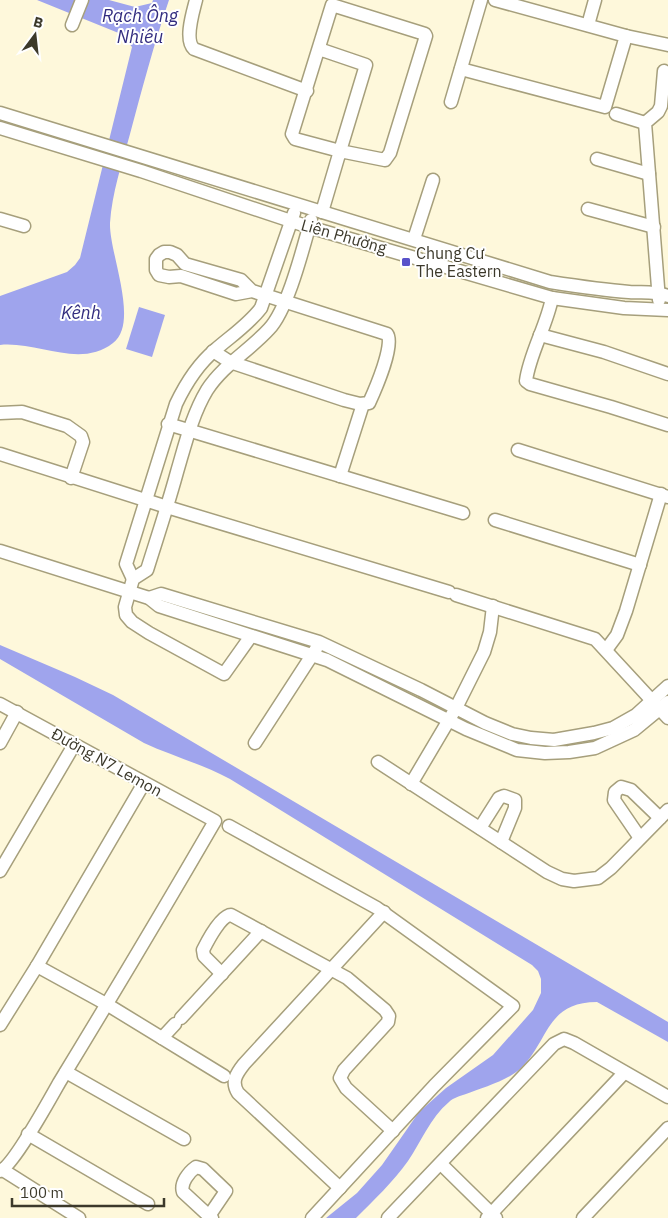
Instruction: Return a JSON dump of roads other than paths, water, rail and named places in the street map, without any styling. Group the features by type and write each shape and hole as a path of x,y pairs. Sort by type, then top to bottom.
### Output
{"street":[{"path":"74,20 82,0"},
{"path":"196,0 190,22 190,42 194,49 307,91"},
{"path":"451,102 481,0"},
{"path":"495,0 626,36 668,45"},
{"path":"588,25 595,0"},
{"path":"332,5 425,34 426,36 386,159 340,151 296,139 293,136 307,91 332,5"},
{"path":"461,69 604,107 626,36"},
{"path":"133,579 147,570 190,431 206,391 230,362 269,330 278,317 309,227 318,211 340,151 366,65 319,49"},
{"path":"646,123 658,112 661,106 664,71"},
{"name":"Liên Phường","path":"0,113 550,282 595,289 663,294"},
{"path":"616,114 646,123"},
{"path":"646,123 654,227 664,310"},
{"name":"Liên Phường","path":"0,128 141,171 309,227 552,298 624,308 664,310"},
{"path":"597,159 650,174"},
{"path":"414,239 433,180"},
{"path":"251,636 224,674 149,633 132,622 126,615 125,607 133,579 126,564 168,424 176,404 187,381 213,351 253,319 262,308 296,204"},
{"path":"588,208 654,227"},
{"path":"0,218 24,226"},
{"path":"213,351 230,362 344,400 363,404 369,403 378,382 390,341 389,336 252,291 241,280 185,264 177,255 170,252 164,252 156,259 156,270 160,275 169,277 181,276 236,294 252,291"},
{"path":"552,298 526,381 530,384 668,425"},
{"path":"540,335 604,352 668,374"},
{"path":"340,476 363,404"},
{"path":"0,413 22,412 67,426 81,436 84,442 71,478"},
{"path":"168,424 463,513"},
{"path":"518,450 664,496 617,635 606,650"},
{"path":"0,454 71,478 588,636 595,639 662,708"},
{"path":"495,520 640,565"},
{"path":"0,551 149,598 159,606 327,660 448,720 517,750 545,753 568,752 595,748 614,740 634,730 662,708 668,686"},
{"path":"149,598 161,594 319,642 485,723 512,734 554,740 613,728 636,715 662,708"},
{"path":"411,784 456,708 484,652 490,632 493,606"},
{"path":"255,743 313,656 319,642"},
{"name":"Đường N7 Lemon","path":"0,704 215,821 108,1005"},
{"path":"0,743 17,712"},
{"path":"0,871 74,745"},
{"path":"378,762 547,872 562,879 574,881 598,878 640,838 664,814 631,790 621,787 614,792 614,800 640,838"},
{"path":"0,1025 37,966 144,783"},
{"path":"480,828 499,798 504,796 515,800 515,808 501,842"},
{"path":"229,826 384,912 513,1006 434,1086 312,1218"},
{"path":"340,1188 238,1093 234,1084 237,1073 244,1064 384,912"},
{"path":"222,974 203,953 204,947 222,919 226,915 231,915 331,970 362,990 385,1010 389,1016 386,1025 344,1070 340,1078 346,1088 392,1131"},
{"path":"162,1038 261,931"},
{"path":"37,966 108,1005 224,1076"},
{"path":"79,1218 1,1171 7,1167 108,1005"},
{"path":"388,1218 554,1044 564,1039 668,1097"},
{"path":"66,1072 184,1139"},
{"path":"441,1164 492,1216 624,1073"},
{"path":"583,1218 668,1128"},
{"path":"28,1134 148,1204"}],"water":[{"name":"Kênh","path":"37,0 109,0 135,7 152,3 153,0 169,0 148,67 115,189 111,212 111,236 124,304 124,320 121,333 113,343 87,354 72,354 14,345 0,345 0,296 67,272 80,258 132,47 121,34"},
{"path":"139,307 165,315 152,357 126,349"},
{"path":"0,645 113,695 668,1022 668,1042 597,1002 580,1004 568,1009 550,1025 530,1057 516,1072 495,1083 455,1098 442,1108 402,1169 356,1218 326,1218 357,1193 382,1165 419,1112 446,1088 493,1055 533,1010 541,993 541,979 538,971 532,965 230,779 144,743 0,659"}],"place":[{"name":"Chung Cư The Eastern","path":"406,262"}],"water label":[{"name":"Rạch Ông Nhiêu","path":"140,25"}]}
